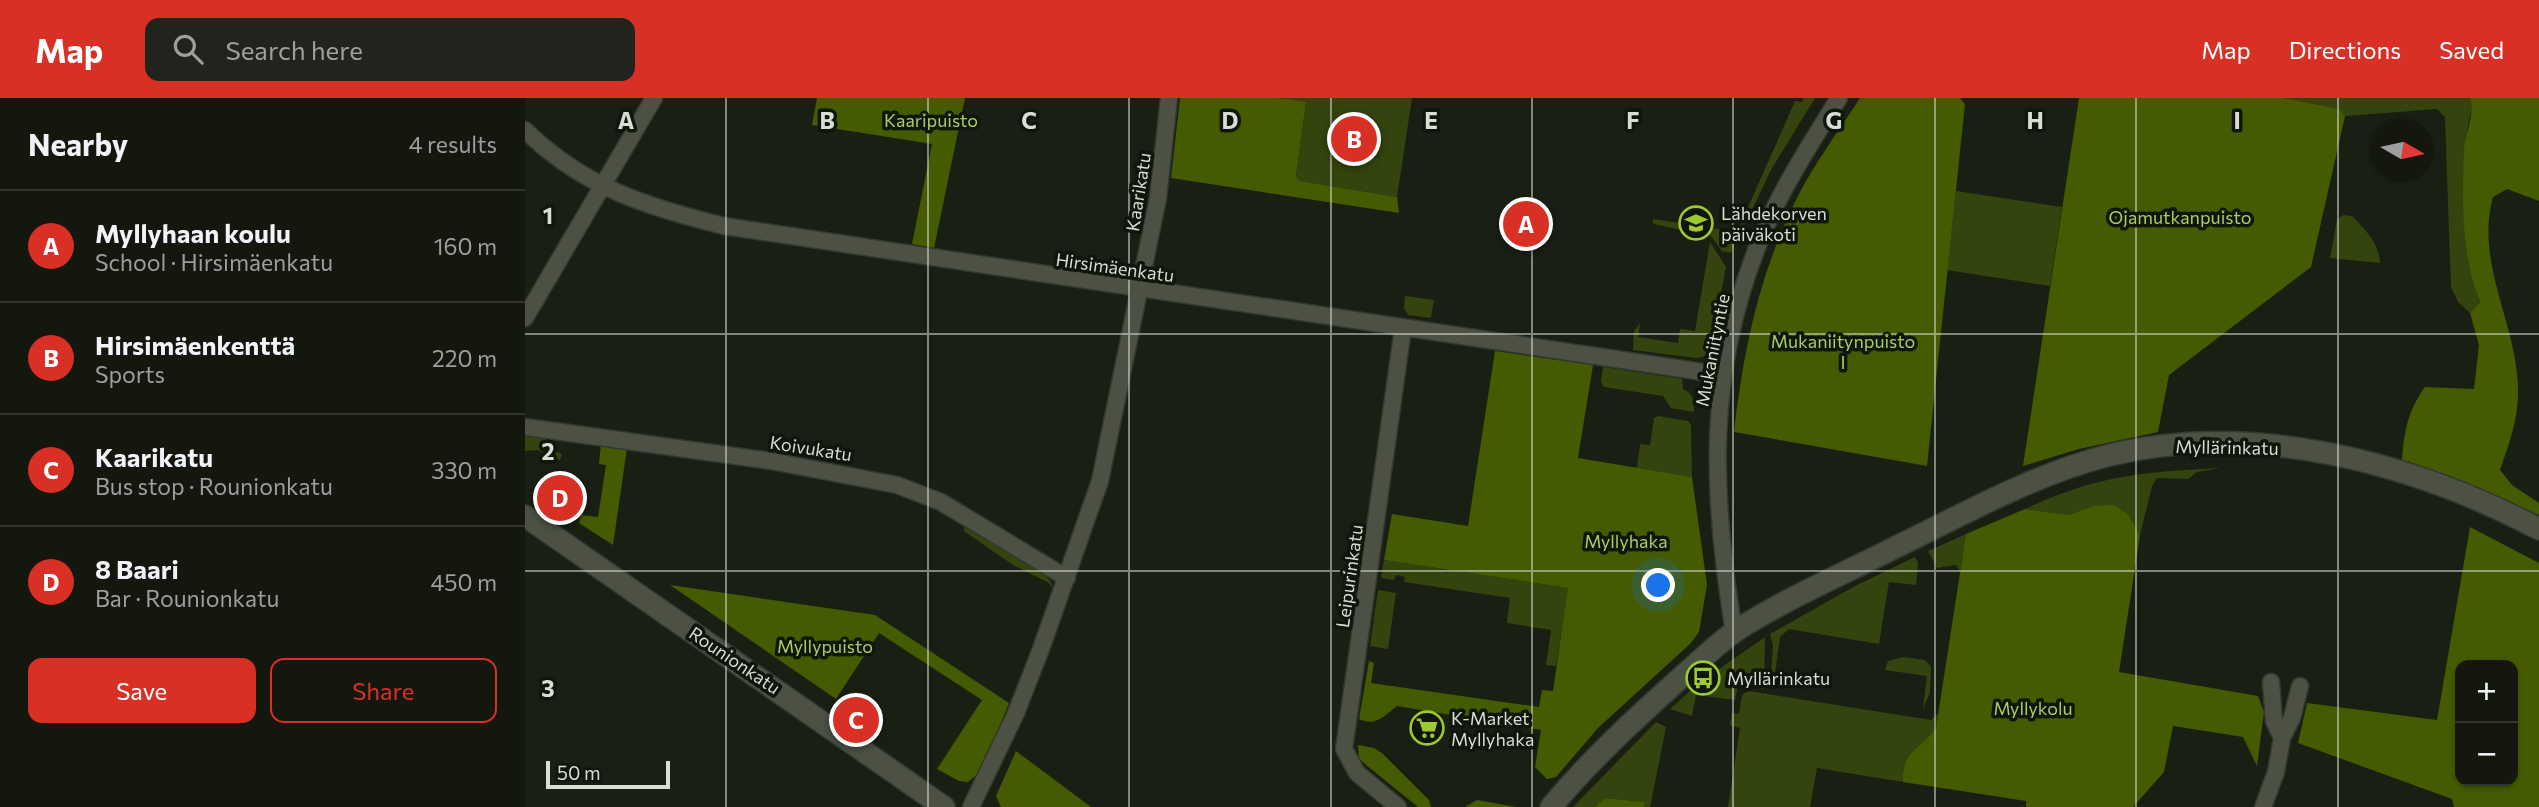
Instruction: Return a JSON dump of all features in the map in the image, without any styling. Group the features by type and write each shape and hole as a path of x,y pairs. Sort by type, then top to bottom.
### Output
{"street":[{"path":"525,318 599,187 654,98"},
{"name":"Kaarikatu","path":"971,807 1016,713 1100,481 1158,198 1169,98"},
{"name":"Mukaniityntie","path":"1734,632 1717,501 1717,424 1733,322 1762,237 1839,98"},
{"name":"Hirsimäenkatu","path":"525,130 551,153 599,187 678,215 724,226 1723,375"},
{"name":"Leipurinkatu","path":"1398,807 1357,774 1344,749 1403,328"},
{"name":"Koivukatu","path":"525,427 771,461 897,485 941,502 1066,578"},
{"name":"Myllärinkatu","path":"1551,807 1619,732 1734,632 1782,604 2030,482 2105,457 2159,446 2226,444 2313,451 2408,473 2450,488 2539,529"},
{"name":"Rounionkatu","path":"525,516 944,807"},
{"path":"2271,682 2274,721 2282,738"},
{"path":"2263,807 2276,772 2282,738 2292,718 2299,686"}],"green space":[{"name":"Kaaripuisto","path":"817,98 965,98 934,248 912,244 932,144 812,125"},
{"path":"1180,98 1279,98 1306,102 1296,176 1300,181 1397,197 1399,213 1171,178"},
{"path":"1279,98 1412,98 1397,197 1300,181 1296,176 1306,103"},
{"path":"1804,98 1815,98 1771,170 1731,253 1722,251 1711,236 1653,224 1653,219 1737,232 1795,101 1802,102"},
{"name":"Mukaniitynpuisto I","path":"1860,98 1960,98 1965,104 1927,466 1734,432 1754,314 1782,230 1802,188"},
{"name":"Ojamutkanpuisto","path":"2079,98 2284,98 2340,109 2345,116 2311,267 2169,375 2158,432 2079,449 2023,466"},
{"path":"2284,98 2470,98 2466,220 2470,263 2480,302 2470,313 2458,302 2451,287 2445,117 2437,109 2345,116 2340,109"},
{"path":"2470,98 2539,98 2539,201 2507,189 2493,197 2489,245 2492,269 2516,363 2518,387 2515,419 2500,470 2512,485 2539,503 2539,515 2473,486 2402,460 2408,422 2425,387 2474,389 2479,345 2470,313 2480,302 2469,265 2463,209 2464,151 2471,118"},
{"path":"1956,191 2062,207 2050,286 1947,270"},
{"path":"2343,215 2352,216 2370,237 2377,249 2380,263 2330,258 2337,220"},
{"path":"1710,242 1726,267 1709,351 1703,357 1696,358 1633,350 1634,331 1640,323 1638,337 1678,343 1680,329 1695,331"},
{"path":"1405,296 1434,300 1431,318 1408,315 1404,308"},
{"name":"Myllyhaka","path":"1495,351 1593,365 1578,458 1692,477 1707,585 1699,632 1690,644 1598,728 1556,777 1547,779 1535,767 1541,730 1397,706 1375,721 1359,719 1369,661 1374,663 1371,683 1539,707 1542,690 1553,691 1568,588 1384,560 1392,514 1468,526"},
{"path":"1603,367 1682,379 1683,389 1693,398 1694,412 1671,408 1663,396 1604,387 1601,382"},
{"path":"1658,416 1688,421 1691,425 1692,477 1637,468 1640,444 1650,445 1654,418"},
{"path":"525,433 546,436 549,449 562,454 560,460 537,450 525,451"},
{"path":"601,444 627,448 613,545 579,523 581,515 598,517 606,465 599,464"},
{"path":"2221,468 2197,472 2188,479 2157,478 2152,486 2140,535 2128,514 2093,506 2068,515 2025,509 2075,489 2121,477"},
{"name":"Myllykolu","path":"2113,505 2128,514 2140,535 2119,672 2258,696 2264,712 2257,766 2243,737 2173,726 2164,772 2133,807 2026,807 2026,801 1903,782 1903,771 1909,756 1936,728 1966,534 2025,509 2068,515 2093,506"},
{"path":"965,525 1042,573 1051,581 1053,590 1049,583 1013,565 964,531"},
{"path":"2470,527 2539,563 2539,807 2454,807 2452,799 2298,743 2307,703 2437,720"},
{"path":"1966,534 1960,572 1956,565 1937,568 1928,551"},
{"path":"1915,557 1918,563 1916,585 1889,582 1879,644 1789,629 1780,637 1773,687 1770,685 1773,646 1770,634 1855,586"},
{"path":"1384,560 1569,588 1556,666 1546,665 1551,630 1507,623 1510,598 1404,582 1405,577 1396,575 1394,580 1381,578"},
{"name":"Myllypuisto","path":"670,585 875,615 1009,703 981,771 968,782 959,781 937,769 982,700 879,633 836,699"},
{"path":"1378,590 1396,593 1388,649 1370,646"},
{"path":"1765,637 1764,689 1738,685 1735,700 1696,695 1692,716 1670,709 1699,683"},
{"path":"1903,657 1925,660 1931,667 1930,692 1923,709 1927,676 1885,670 1888,661"},
{"path":"1748,691 1931,720 1938,714 1936,729 1908,756 1903,782 1817,768 1810,807 1728,807 1740,728 1730,725 1732,713 1739,714 1742,695"},
{"path":"1656,722 1666,727 1650,807 1644,807 1645,802 1605,798 1595,807 1573,807"},
{"path":"1358,745 1374,748 1383,754 1429,800 1431,807 1418,807 1366,765 1359,758"},
{"path":"1016,751 1091,807 1001,807 996,796"},
{"path":"1605,798 1645,802 1644,807 1595,807"},
{"path":"1477,800 1516,807 1465,807"}],"place":[{"name":"Hirsimäenkenttä","path":"1354,139"},
{"name":"Lähdekorven päiväkoti","path":"1696,223"},
{"name":"Myllyhaan koulu","path":"1526,224"},
{"name":"8 Baari","path":"560,498"},
{"name":"Myllärinkatu","path":"1703,678"},
{"name":"Kaarikatu","path":"856,720"},
{"name":"K-Market Myllyhaka","path":"1427,728"}]}
